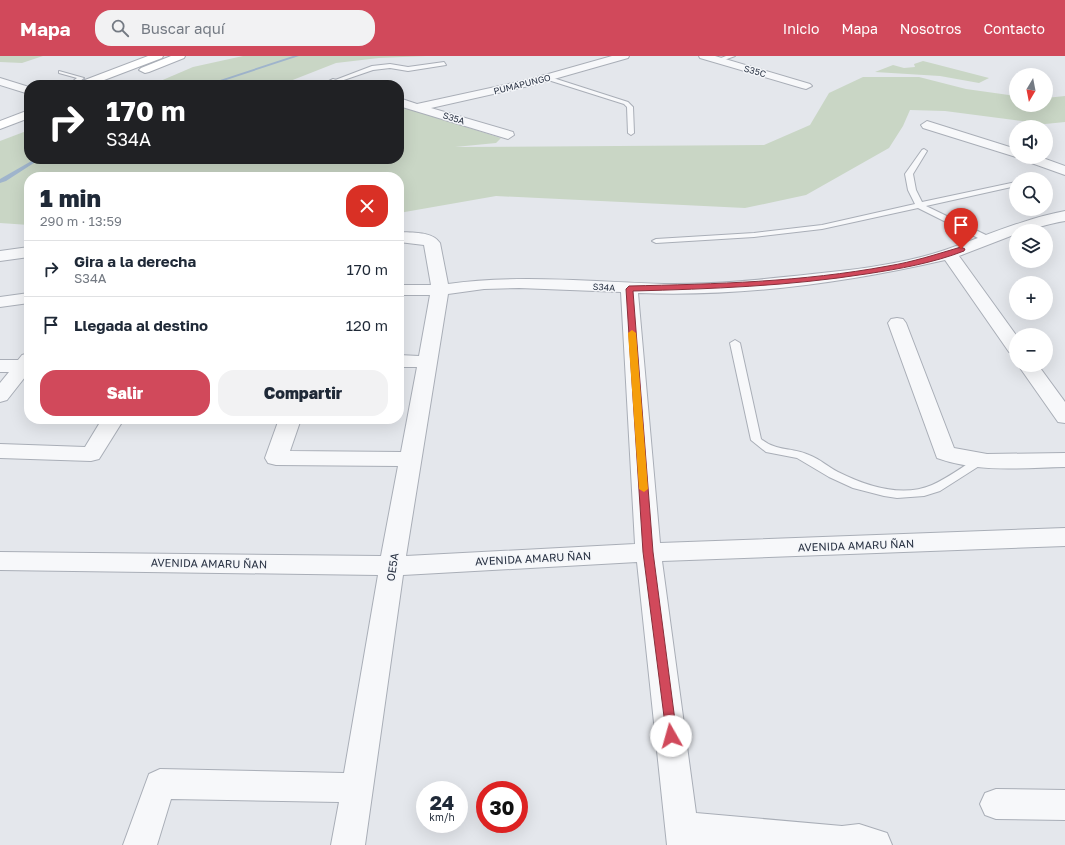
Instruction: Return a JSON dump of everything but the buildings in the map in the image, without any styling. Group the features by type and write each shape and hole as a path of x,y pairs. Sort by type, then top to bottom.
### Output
{"main road":[{"path":"94,80 158,56"},
{"path":"117,80 180,56"},
{"path":"0,115 24,106"},
{"path":"0,125 24,116"}],"street":[{"name":"PUMAPUNGO","path":"419,107 547,78 624,56"},
{"name":"S35C","path":"704,56 806,86"},
{"path":"0,81 24,89"},
{"name":"S35A","path":"404,103 508,135"},
{"path":"927,125 1009,151"},
{"path":"1046,164 1065,171"},
{"name":"S34A","path":"404,290 440,290 484,284 518,283 560,284 629,289 733,286 833,277 888,268 949,254 1042,220 1065,216"},
{"name":"OE5A","path":"348,845 392,566 440,290 432,243 424,239 404,237"},
{"path":"0,256 24,253"},
{"path":"949,254 1009,338"},
{"path":"629,289 648,552 683,837 842,842 859,840 875,845"},
{"path":"0,302 24,299"},
{"path":"897,323 945,453 955,458 981,461 1065,460"},
{"path":"404,361 427,362"},
{"path":"0,366 24,362"},
{"path":"0,396 24,365"},
{"path":"1033,372 1065,416"},
{"path":"0,451 91,454 110,424"},
{"path":"288,424 276,458 410,459"},
{"name":"AVENIDA AMARU ÑAN","path":"0,561 392,566 648,552 1065,538"},
{"path":"140,845 160,784 358,788"},
{"path":"996,804 1065,805"}],"lane":[{"path":"719,60 732,56"},
{"path":"346,80 372,68 390,66 408,69 444,64"},
{"path":"61,72 81,78 78,80"},
{"path":"547,78 626,103 630,107 631,133"},
{"path":"924,152 909,174 912,190 920,206 987,239"},
{"path":"656,241 754,235 822,227 1009,185"},
{"path":"735,343 756,440 765,449 806,457 833,474 860,486 890,493 918,493 935,488 981,461"}],"green space":[{"path":"0,56 43,56 22,63 0,62"},
{"path":"243,56 426,56 379,58 336,63 293,80 163,80 193,67"},
{"path":"923,61 989,78 979,83 940,76 875,72 893,65 904,68 915,67 914,64"},
{"path":"863,77 919,77 966,89 1009,95 1009,112 1053,112 1053,97 1065,96 1065,122 1053,123 1053,120 1014,120 945,111 910,110 903,126 889,148 806,195 745,208 496,196 404,212 404,172 24,172 24,225 0,223 0,141 24,132 24,164 404,164 404,108 501,138 496,143 455,147 764,145 810,125 829,93"}],"waterway":[{"path":"223,80 297,56"},
{"path":"0,181 30,164"}],"slow traffic":[{"path":"632,333 644,489"}],"route":[{"path":"671,736 648,552 629,289 733,286 833,277 888,268 949,254 961,249"}]}
